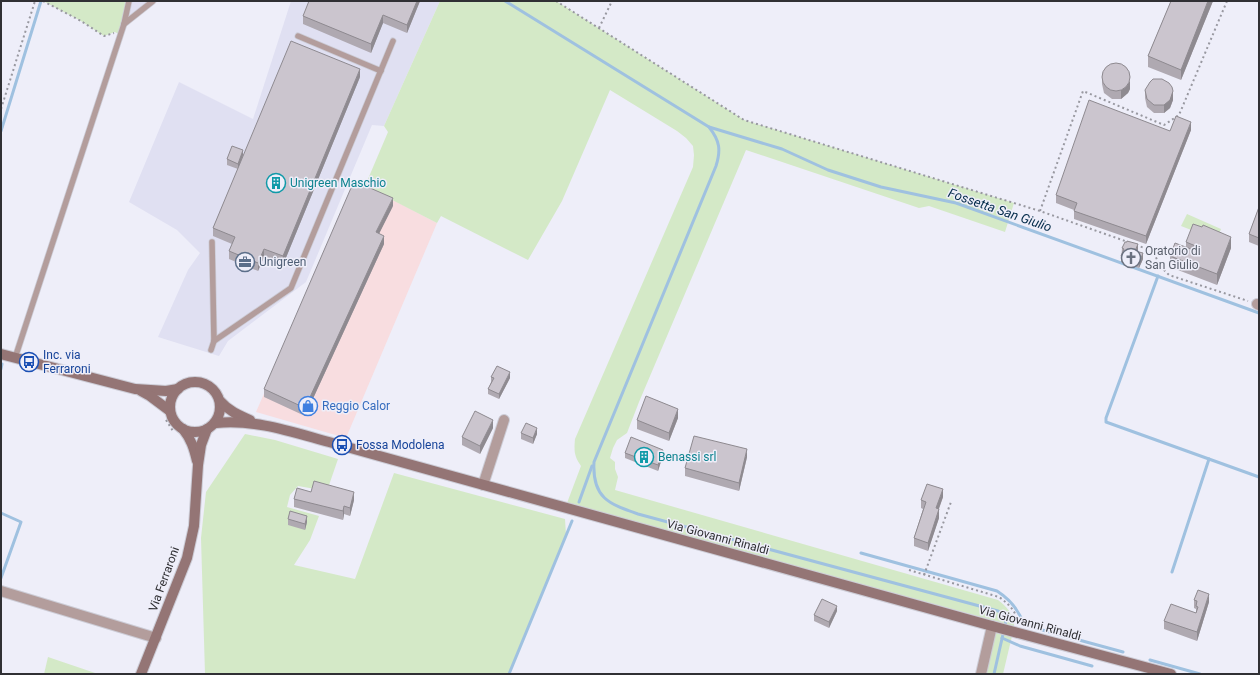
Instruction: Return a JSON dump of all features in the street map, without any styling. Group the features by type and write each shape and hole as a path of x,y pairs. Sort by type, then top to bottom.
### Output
{"street":[{"path":"1,354 135,389 150,396 170,411"},
{"path":"202,382 216,392 220,401 221,407 216,423 202,432 194,432 178,426 170,411 173,395 178,389 187,383 202,382"},
{"path":"135,389 166,391 178,389"},
{"name":"Via Giovanni Rinaldi","path":"220,401 234,413 257,423 342,445 995,627 1171,674"},
{"path":"482,485 504,420"},
{"name":"Via Giovanni Rinaldi","path":"216,423 228,421 257,423"},
{"name":"Via Ferraroni","path":"183,429 189,436 198,465"},
{"name":"Via Ferraroni","path":"141,674 187,558 194,526 198,465 201,445 207,429"},
{"path":"1,591 156,638"},
{"path":"981,674 995,627"}],"lane":[{"path":"15,358 124,24 129,1"},
{"path":"124,24 154,1"},
{"path":"298,36 381,70"},
{"path":"214,341 291,288 394,41"},
{"path":"211,350 214,341 212,242"}],"path":[{"path":"1,109 35,1"},
{"path":"43,1 50,3 104,36 115,32 120,35"},
{"path":"556,1 744,120 1040,211 1153,251 1160,266 1169,275 1258,304"},
{"path":"599,28 612,1"},
{"path":"1040,211 1083,91 1164,125 1179,115 1226,1"},
{"path":"924,575 951,502"},
{"path":"909,570 999,597 1009,604 1017,617 1018,624 1014,632"}],"shaded area":[{"path":"125,1 153,1 124,24"},
{"path":"291,1 440,1 384,126 372,125 306,282 228,341 219,356 158,337 188,270 200,253 177,230 129,202 179,82 253,119"},
{"path":"357,181 437,223 346,438 256,412"}],"green space":[{"path":"43,1 125,1 124,24 120,35 115,32 104,36 81,21"},
{"path":"440,1 556,1 744,120 1014,203 1005,232 929,206 919,208 746,150 627,433 617,440 610,458 615,462 615,469 618,477 615,490 998,600 1007,608 1013,618 1014,626 567,503 581,466 575,453 575,439 693,167 693,146 677,131 610,90 562,201 528,260 441,216 437,223 365,186 388,132 384,126"},
{"path":"1187,214 1221,229 1217,240 1181,226"},
{"path":"245,434 275,440 338,459 327,491 298,486 290,495 287,507 319,516 310,540 294,565 355,579 394,473 565,519 566,535 509,674 205,674 201,538 206,492"},
{"path":"995,632 1012,636 1003,674 984,674"},
{"path":"48,657 98,674 44,674"}],"building":[{"path":"309,1 417,1 407,25 383,15 371,44 303,16"},
{"path":"1171,1 1208,1 1181,70 1148,56"},
{"name":"Unigreen Maschio","path":"291,41 360,69 283,256 264,249 258,263 229,251 235,237 213,228"},
{"path":"1116,63 1126,67 1130,77 1126,87 1116,91 1106,87 1102,77 1106,67"},
{"path":"1153,79 1162,79 1169,83 1172,87 1173,91 1170,100 1164,105 1154,105 1147,99 1145,90"},
{"path":"1089,100 1170,131 1176,116 1191,122 1146,236 1074,211 1077,203 1056,195"},
{"path":"232,146 243,150 238,164 227,159"},
{"path":"354,181 393,198 376,232 384,236 305,408 264,389"},
{"path":"1259,207 1259,238 1249,234"},
{"path":"1193,224 1202,227 1203,225 1231,237 1217,274 1170,256 1175,243 1196,251 1198,247 1186,242"},
{"name":"Oratorio di San Giulio","path":"1127,241 1138,244 1135,251 1143,253 1139,263 1121,256 1124,249 1122,248"},
{"path":"497,366 510,372 499,394 488,389 494,378 491,377"},
{"path":"646,396 678,409 669,433 637,420"},
{"path":"475,411 493,420 480,446 462,437"},
{"path":"526,423 537,428 533,438 521,433"},
{"path":"694,436 747,449 739,483 685,468"},
{"name":"Benassi srl","path":"631,437 663,450 658,465 625,453"},
{"path":"314,481 354,492 350,508 344,506 343,511 294,499 297,488 311,492"},
{"path":"927,484 943,489 936,508 939,509 928,543 914,538 926,502 921,500"},
{"path":"290,511 307,516 305,524 288,519"},
{"path":"1198,590 1209,594 1197,632 1164,621 1171,604 1196,613 1198,607 1196,606 1197,601 1194,600"},
{"path":"822,599 837,606 829,622 814,615"}],"waterway":[{"path":"1,131 41,1"},
{"path":"505,1 709,127 717,141 719,150 716,166 594,462 594,474 599,492 611,503 638,514 998,611 1003,614 1006,621 994,674"},
{"name":"Fossetta San Giulio","path":"709,127 782,149 828,170 881,187 956,203 1259,313"},
{"path":"1158,276 1106,418 1106,422 1259,477"},
{"path":"1,369 2,364"},
{"path":"1172,572 1209,459"},
{"path":"579,502 592,466"},
{"path":"1,513 21,522 1,578"},
{"path":"509,674 572,521"},
{"path":"861,553 997,591 1014,606 1024,625 1123,652"},
{"path":"1002,638 1020,646 1092,666"},
{"path":"1150,660 1200,674"}],"place":[{"name":"Unigreen Maschio","path":"276,183"},
{"name":"Oratorio di San Giulio","path":"1131,258"},
{"name":"Unigreen","path":"245,262"},
{"name":"Inc. via Ferraroni","path":"29,362"},
{"name":"Reggio Calor","path":"308,406"},
{"name":"Fossa Modolena","path":"342,445"},
{"name":"Benassi srl","path":"644,457"}]}
